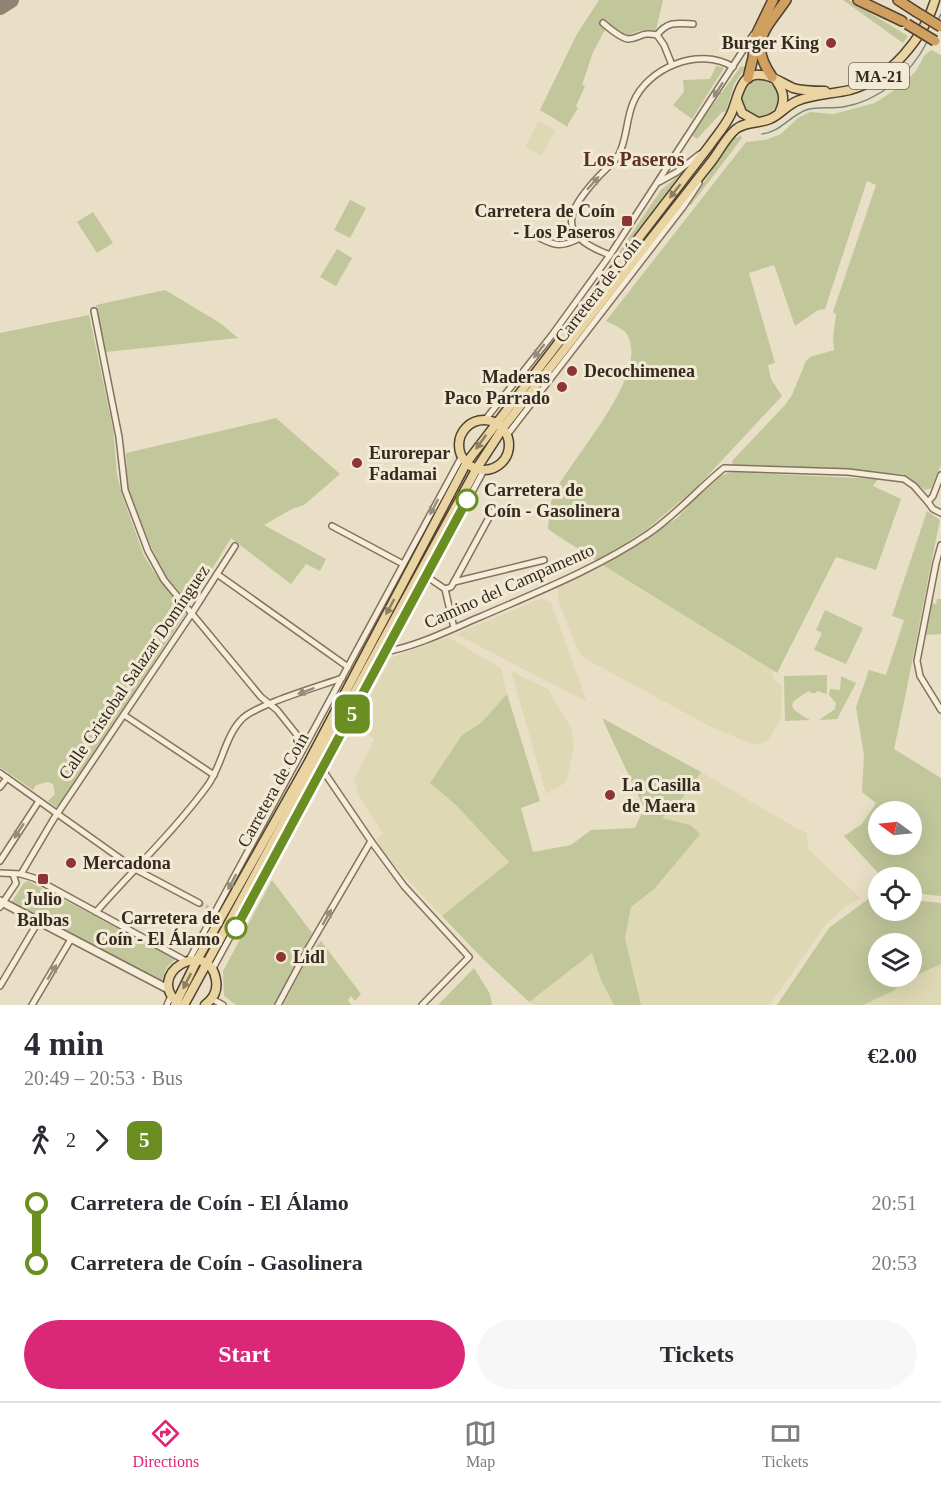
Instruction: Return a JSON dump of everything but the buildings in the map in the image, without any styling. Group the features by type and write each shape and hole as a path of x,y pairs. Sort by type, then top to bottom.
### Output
{"highway":[{"path":"748,78 753,58 753,45 773,0"},
{"path":"775,79 763,64 759,47 765,30 786,0"},
{"path":"858,0 904,22"},
{"path":"870,0 938,43"},
{"path":"898,0 941,27"}],"main road":[{"name":"MA-21","path":"779,113 795,101 852,89 876,78 913,45 932,12 935,0"},
{"path":"176,1000 502,429 711,145 730,117 737,100 738,90 748,78 756,75 775,79 784,98 779,113 769,120 740,126 733,131 502,429 464,459"},
{"name":"MA-21","path":"775,79 803,90 837,92"},
{"path":"737,100 742,113 757,122"},
{"path":"484,420 502,429 509,443 505,459 499,465 480,469 464,459 460,442 468,426 476,421 484,420"},
{"name":"Carretera de Coín","path":"198,963 307,765 464,459"},
{"path":"198,963 217,984 212,999 205,1005"},
{"path":"176,1000 168,981 173,969 198,963"}],"street":[{"path":"657,34 672,22 693,24"},
{"path":"603,23 624,38 629,39 647,33 657,34"},
{"name":"Carretera de Coín","path":"484,420 552,334 610,255 761,24"},
{"path":"657,34 672,65"},
{"path":"610,255 578,239 571,225 572,210 587,189 618,156 633,103 646,82 672,65 688,60 724,62 733,67"},
{"name":"Carretera de Coín","path":"657,183 677,172 711,145"},
{"path":"540,238 555,246 566,245 578,239"},
{"path":"94,311 119,437 125,490 148,551 164,580 261,697 270,704 305,745"},
{"name":"Carretera de Coín","path":"198,963 216,912 403,564 464,459"},
{"name":"Camino del Campamento","path":"385,652 399,650 453,628 603,562 649,534 677,512 724,468 848,472 904,479 914,486 933,509 941,513"},
{"name":"Carretera de Coín","path":"198,963 322,769 426,576 480,469"},
{"path":"928,502 933,496 941,475"},
{"path":"445,589 451,587 492,512"},
{"path":"332,526 403,564"},
{"path":"941,545 916,661 920,676 941,710"},
{"name":"Calle Cristobal Salazar Domínguez","path":"21,874 57,814 235,546"},
{"path":"454,582 544,560"},
{"path":"217,574 348,667"},
{"path":"426,576 445,589 453,628"},
{"path":"96,912 201,793 214,775 241,719 270,704 342,678"},
{"path":"124,715 214,775"},
{"path":"322,769 370,841 404,886 468,957 422,1005"},
{"path":"0,773 135,869 199,903"},
{"path":"0,787 7,778"},
{"path":"0,861 39,801"},
{"path":"278,1005 370,841"},
{"path":"0,873 21,874 34,878 198,963"},
{"path":"13,874 16,883 1,904 71,939 176,1000"},
{"path":"208,908 216,912"},
{"path":"0,986 38,921"},
{"path":"32,1005 71,939"},
{"path":"212,999 223,1005"},
{"path":"166,1005 176,1000"}],"shaded area":[{"path":"539,121 555,130 541,156 525,147"},
{"path":"603,565 773,671 773,677 782,687 781,718 768,741 755,745 713,728 586,659 579,652 558,601 558,587"},
{"path":"542,598 551,603 587,702 456,634"},
{"path":"448,637 501,668 507,694 481,723 462,735 430,783 456,805 509,862 442,916 386,856 376,839 383,834 356,791 358,789 353,781 375,739 353,728 391,658"},
{"path":"511,671 548,689 571,728 574,745 567,780 546,794"},
{"path":"701,772 807,833 808,849 860,898 826,924 770,1005 641,1005 625,938 631,906 654,889 690,825 662,818 680,801"},
{"path":"592,952 601,980 614,1005 534,1005 529,1002"},
{"path":"941,964 941,1005 863,1005 898,987 922,987 922,973"}],"green space":[{"path":"599,0 663,0 656,30 638,31 627,36 606,28 593,52 582,85 585,86 576,106 578,108 568,127 540,110 577,34"},
{"path":"843,0 849,0 908,36 903,43"},
{"path":"931,50 941,55 941,465 931,488 925,490 903,474 733,465 732,461 785,405 792,395 806,361 810,357 834,350 836,314 833,312 876,185 867,181 825,309 818,310 795,326 774,265 749,273 775,363 768,365 771,379 782,396 698,486 646,530 597,561 548,529 550,505 555,492 607,414 629,369 631,349 626,333 606,321 746,142 765,140 781,134 798,118 810,112 834,114 875,103 899,87 916,71 924,56"},
{"path":"716,66 724,68 692,119 673,105 684,92 683,80 710,79"},
{"path":"741,66 746,67 734,84 726,112 722,112 697,139 691,135"},
{"path":"760,80 773,85 778,98 773,111 760,116 747,111 742,98 747,85"},
{"path":"740,135 742,138 691,205 689,204 735,136 737,138"},
{"path":"679,175 680,177 609,267 661,190"},
{"path":"350,200 366,208 350,238 334,230"},
{"path":"93,212 113,243 97,253 77,222"},
{"path":"337,249 352,258 336,286 320,277"},
{"path":"165,290 220,323 238,338 106,352 96,305"},
{"path":"89,315 113,429 117,475 122,495 144,556 186,613 56,807 48,801 55,794 53,784 48,782 36,785 33,790 0,767 0,333"},
{"path":"276,418 340,474 304,505 264,525 326,559 320,571 306,564 291,584 231,538 191,604 167,578 153,551 128,490 126,453"},
{"path":"732,472 878,479 873,486 901,499 876,570 836,557 777,673 603,565 677,518 716,477"},
{"path":"927,511 940,520 894,749 941,778 941,896 922,894 922,867 873,867 844,836 862,824 868,815 868,855 922,855 922,801 873,801 862,792 864,755 856,707 869,670 886,675 904,620 892,616"},
{"path":"937,599 941,599 941,634 926,635 932,603 936,604"},
{"path":"825,610 863,628 846,664 814,650 822,633 816,630"},
{"path":"827,675 827,694 809,691 793,702 794,709 810,720 785,721 784,676"},
{"path":"841,676 856,683 837,719 819,720 835,709 836,703 829,695 830,689 840,690"},
{"path":"507,694 540,801 521,808 533,852 571,845 591,830 635,828 644,808 602,718 701,772 680,801 662,818 690,825 700,834 654,889 631,907 625,938 641,1005 614,1005 601,980 592,953 529,1002 442,916 509,862 456,805 430,783 462,735 481,723"},
{"path":"272,880 312,933 274,1005 236,1005 224,996 223,971"},
{"path":"28,881 176,959 167,967 161,983 11,903 24,883"},
{"path":"868,899 868,921 922,921 922,901 941,903 941,964 922,973 922,933 868,933 868,987 898,987 863,1005 777,1005 829,928"},
{"path":"321,941 361,994 355,1001 351,996 348,1000 351,1005 283,1005 311,952"},
{"path":"474,968 490,994 492,1005 438,1005"}],"waterway":[{"path":"937,22 941,14"},
{"path":"762,134 780,127 806,110 843,107 869,99 903,75 927,42"}],"taxiway":[{"path":"0,7 11,0"}],"tunnel":[{"path":"199,903 208,908"}],"bus line":[{"name":"5","path":"236,928 467,500"}],"place":[{"name":"Burger King","path":"831,43"},
{"name":"Carretera de Coín - Los Paseros","path":"627,221"},
{"name":"Decochimenea","path":"572,371"},
{"name":"Maderas Paco Parrado","path":"562,387"},
{"name":"Eurorepar Fadamai","path":"357,463"},
{"name":"Carretera de Coín - Gasolinera","path":"467,500"},
{"name":"La Casilla de Maera","path":"610,795"},
{"name":"Mercadona","path":"71,863"},
{"name":"Julio Balbas","path":"43,879"},
{"name":"Carretera de Coín - El Álamo","path":"236,928"},
{"name":"Lidl","path":"281,957"}],"district":[{"name":"Los Paseros","path":"634,159"}]}
